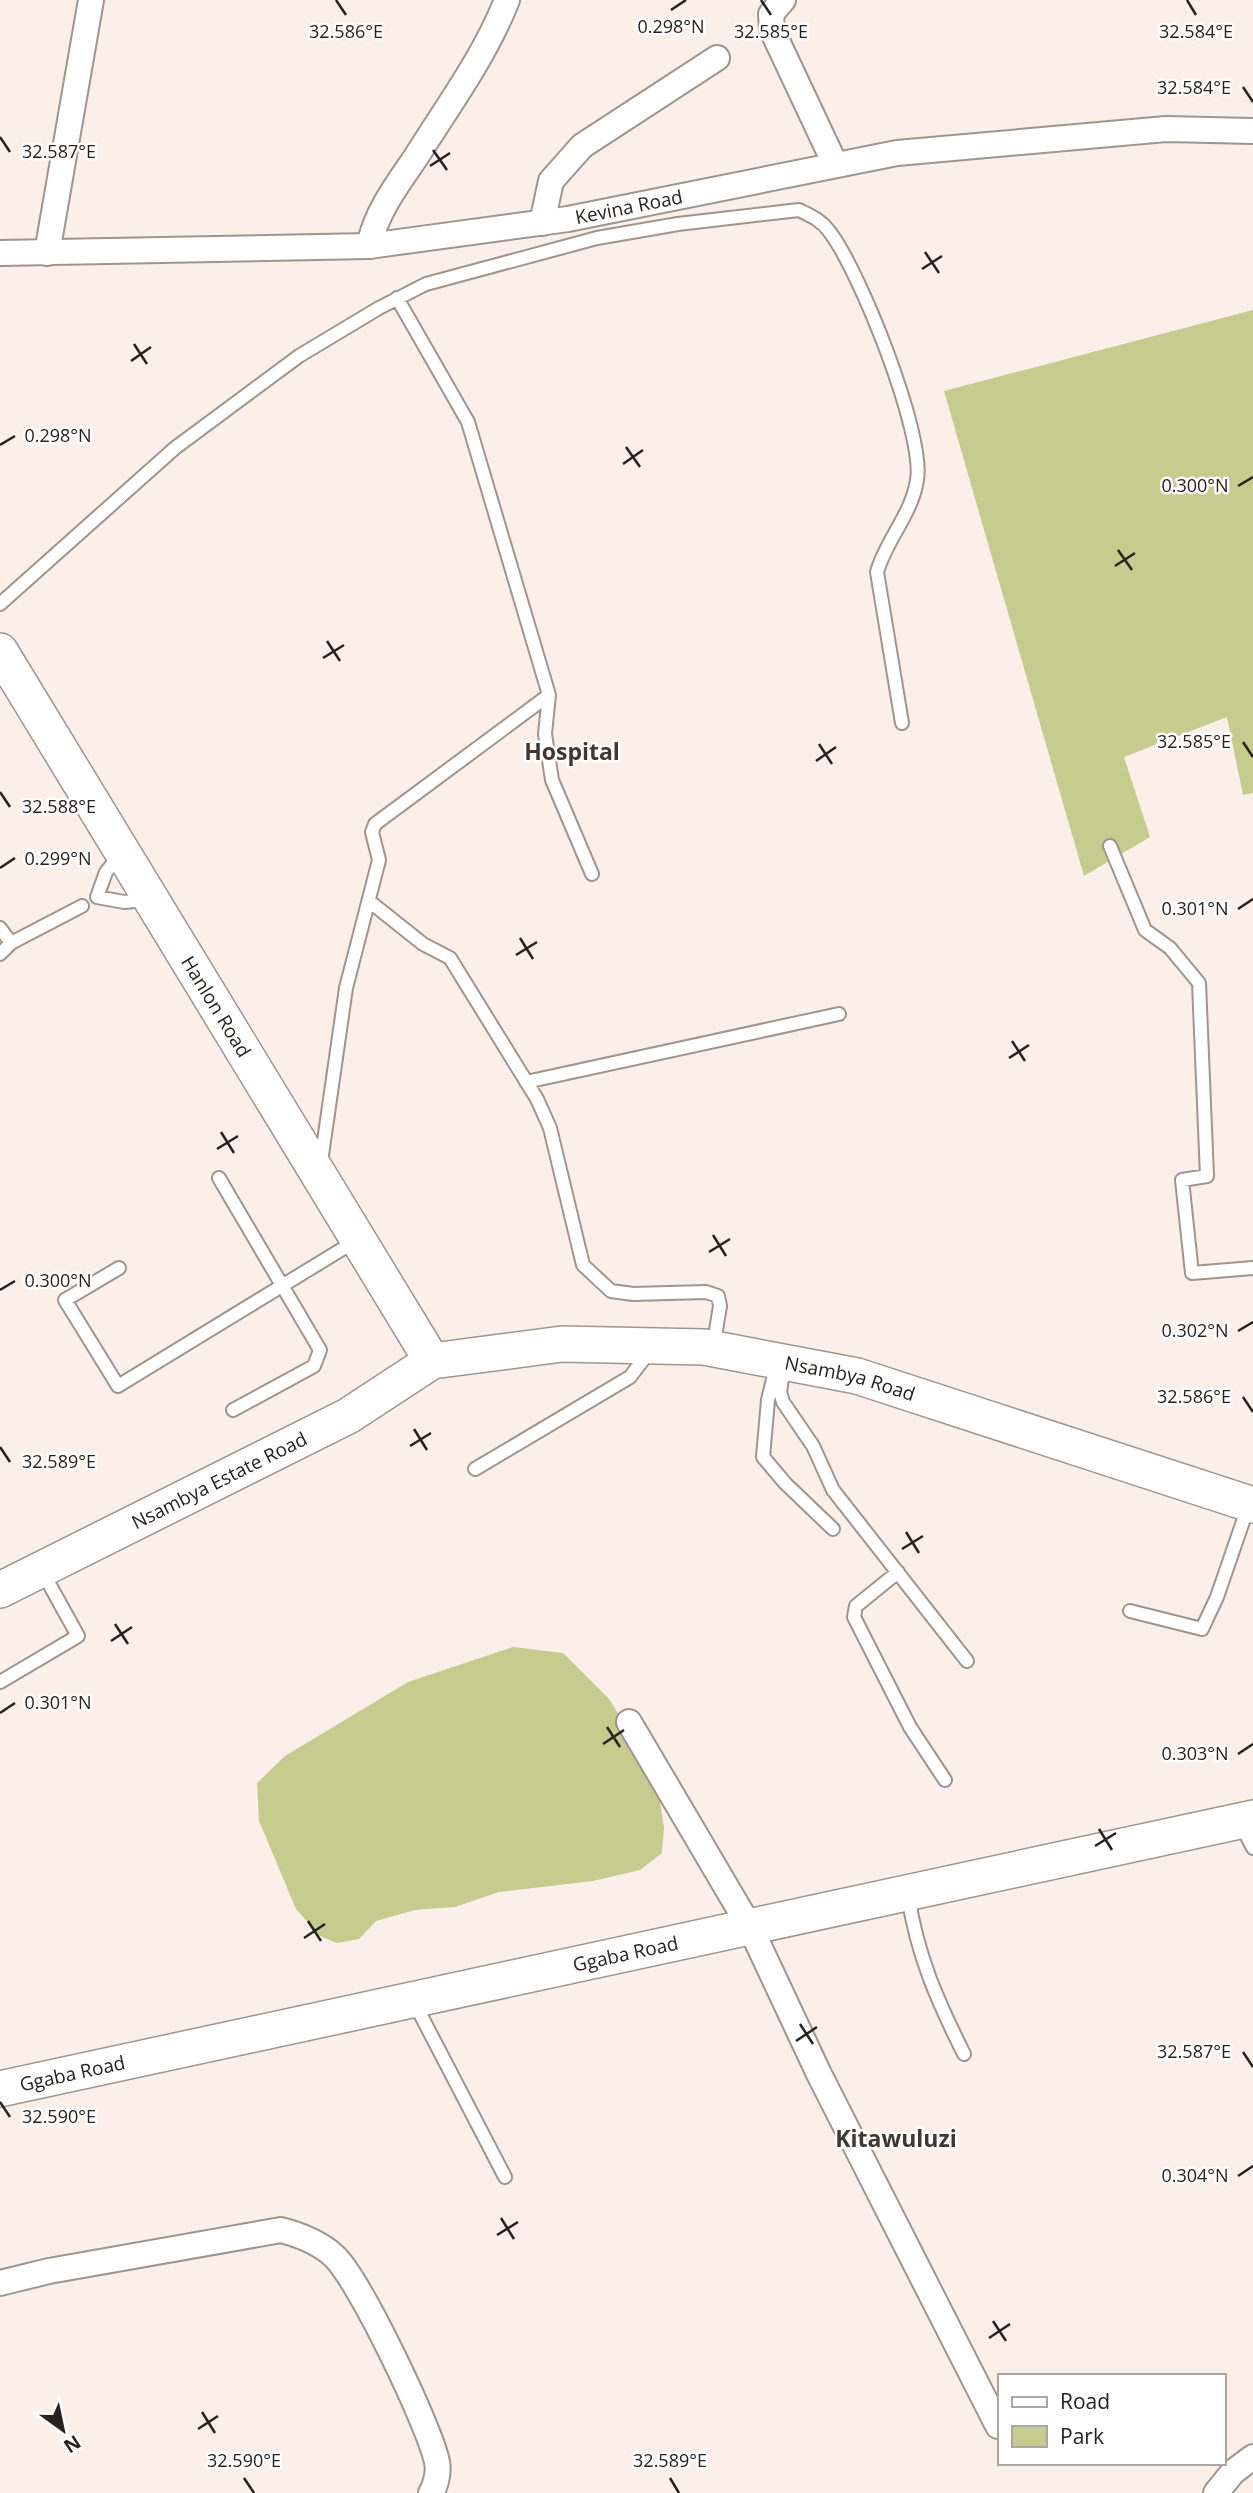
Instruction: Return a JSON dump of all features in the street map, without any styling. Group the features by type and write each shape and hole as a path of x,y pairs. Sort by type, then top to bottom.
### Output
{"main road":[{"name":"Hanlon Road","path":"0,652 432,1361"},
{"name":"Nsambya Road","path":"432,1361 562,1344 656,1344 713,1348 782,1360 857,1376 1251,1504"},
{"name":"Nsambya Estate Road","path":"0,1590 348,1416 432,1361"},
{"name":"Ggaba Road","path":"0,2089 908,1894 1248,1829"}],"street":[{"path":"47,253 91,0"},
{"path":"369,246 381,210 471,70 495,30 507,0"},
{"path":"783,0 771,14 772,30 835,164"},
{"path":"542,223 551,181 582,146 717,58"},
{"name":"Kevina Road","path":"0,253 369,246 542,223 897,153 1166,129 1253,131"},
{"path":"629,1722 751,1929 818,2074 998,2426"},
{"path":"0,2283 48,2271 281,2230 302,2235 334,2256 371,2312 438,2464 435,2486 431,2493"},
{"path":"1216,2493 1233,2472 1253,2457"}],"lane":[{"path":"0,604 175,447 299,356 397,298 454,274 597,238 678,224 799,210 817,219 836,241 869,304 903,398 917,465 914,493 900,527 883,552 877,572 902,723"},
{"path":"397,298 468,422 549,695 545,734 552,780 592,874"},
{"path":"319,1176 346,988 379,860 372,832 380,817 549,695"},
{"path":"1110,846 1145,930 1170,948 1199,983 1207,1176 1181,1180 1192,1273 1253,1268"},
{"path":"369,901 423,944 450,958 526,1082 550,1128 583,1265 611,1291 633,1294 706,1292 718,1296 720,1306 713,1348"},
{"path":"0,954 11,943 82,906"},
{"path":"0,928 11,943"},
{"path":"526,1082 839,1014"},
{"path":"219,1178 284,1284 320,1350 314,1366 233,1410"},
{"path":"119,1268 65,1300 118,1386 358,1239"},
{"path":"475,1469 630,1377 656,1344"},
{"path":"782,1360 768,1400 763,1457 785,1483 833,1529"},
{"path":"782,1360 780,1392 783,1402 813,1446 833,1490 967,1661"},
{"path":"1130,1611 1202,1629 1217,1597 1251,1504"},
{"path":"0,1682 78,1636 42,1571"},
{"path":"898,1572 856,1606 854,1617 910,1727 945,1780"},
{"path":"908,1894 914,1938 923,1967 964,2054"},
{"path":"414,2001 505,2177"}],"green space":[{"path":"1253,310 1253,793 1243,795 1227,717 1124,757 1150,837 1084,876 944,391"},
{"path":"513,1647 563,1653 609,1699 655,1771 664,1827 662,1853 640,1870 593,1881 499,1892 455,1907 415,1910 376,1921 359,1939 337,1943 320,1936 296,1909 259,1821 257,1783 285,1756 408,1682"}],"district":[{"name":"Hospital","path":"572,752"},
{"name":"Kitawuluzi","path":"896,2139"}]}
